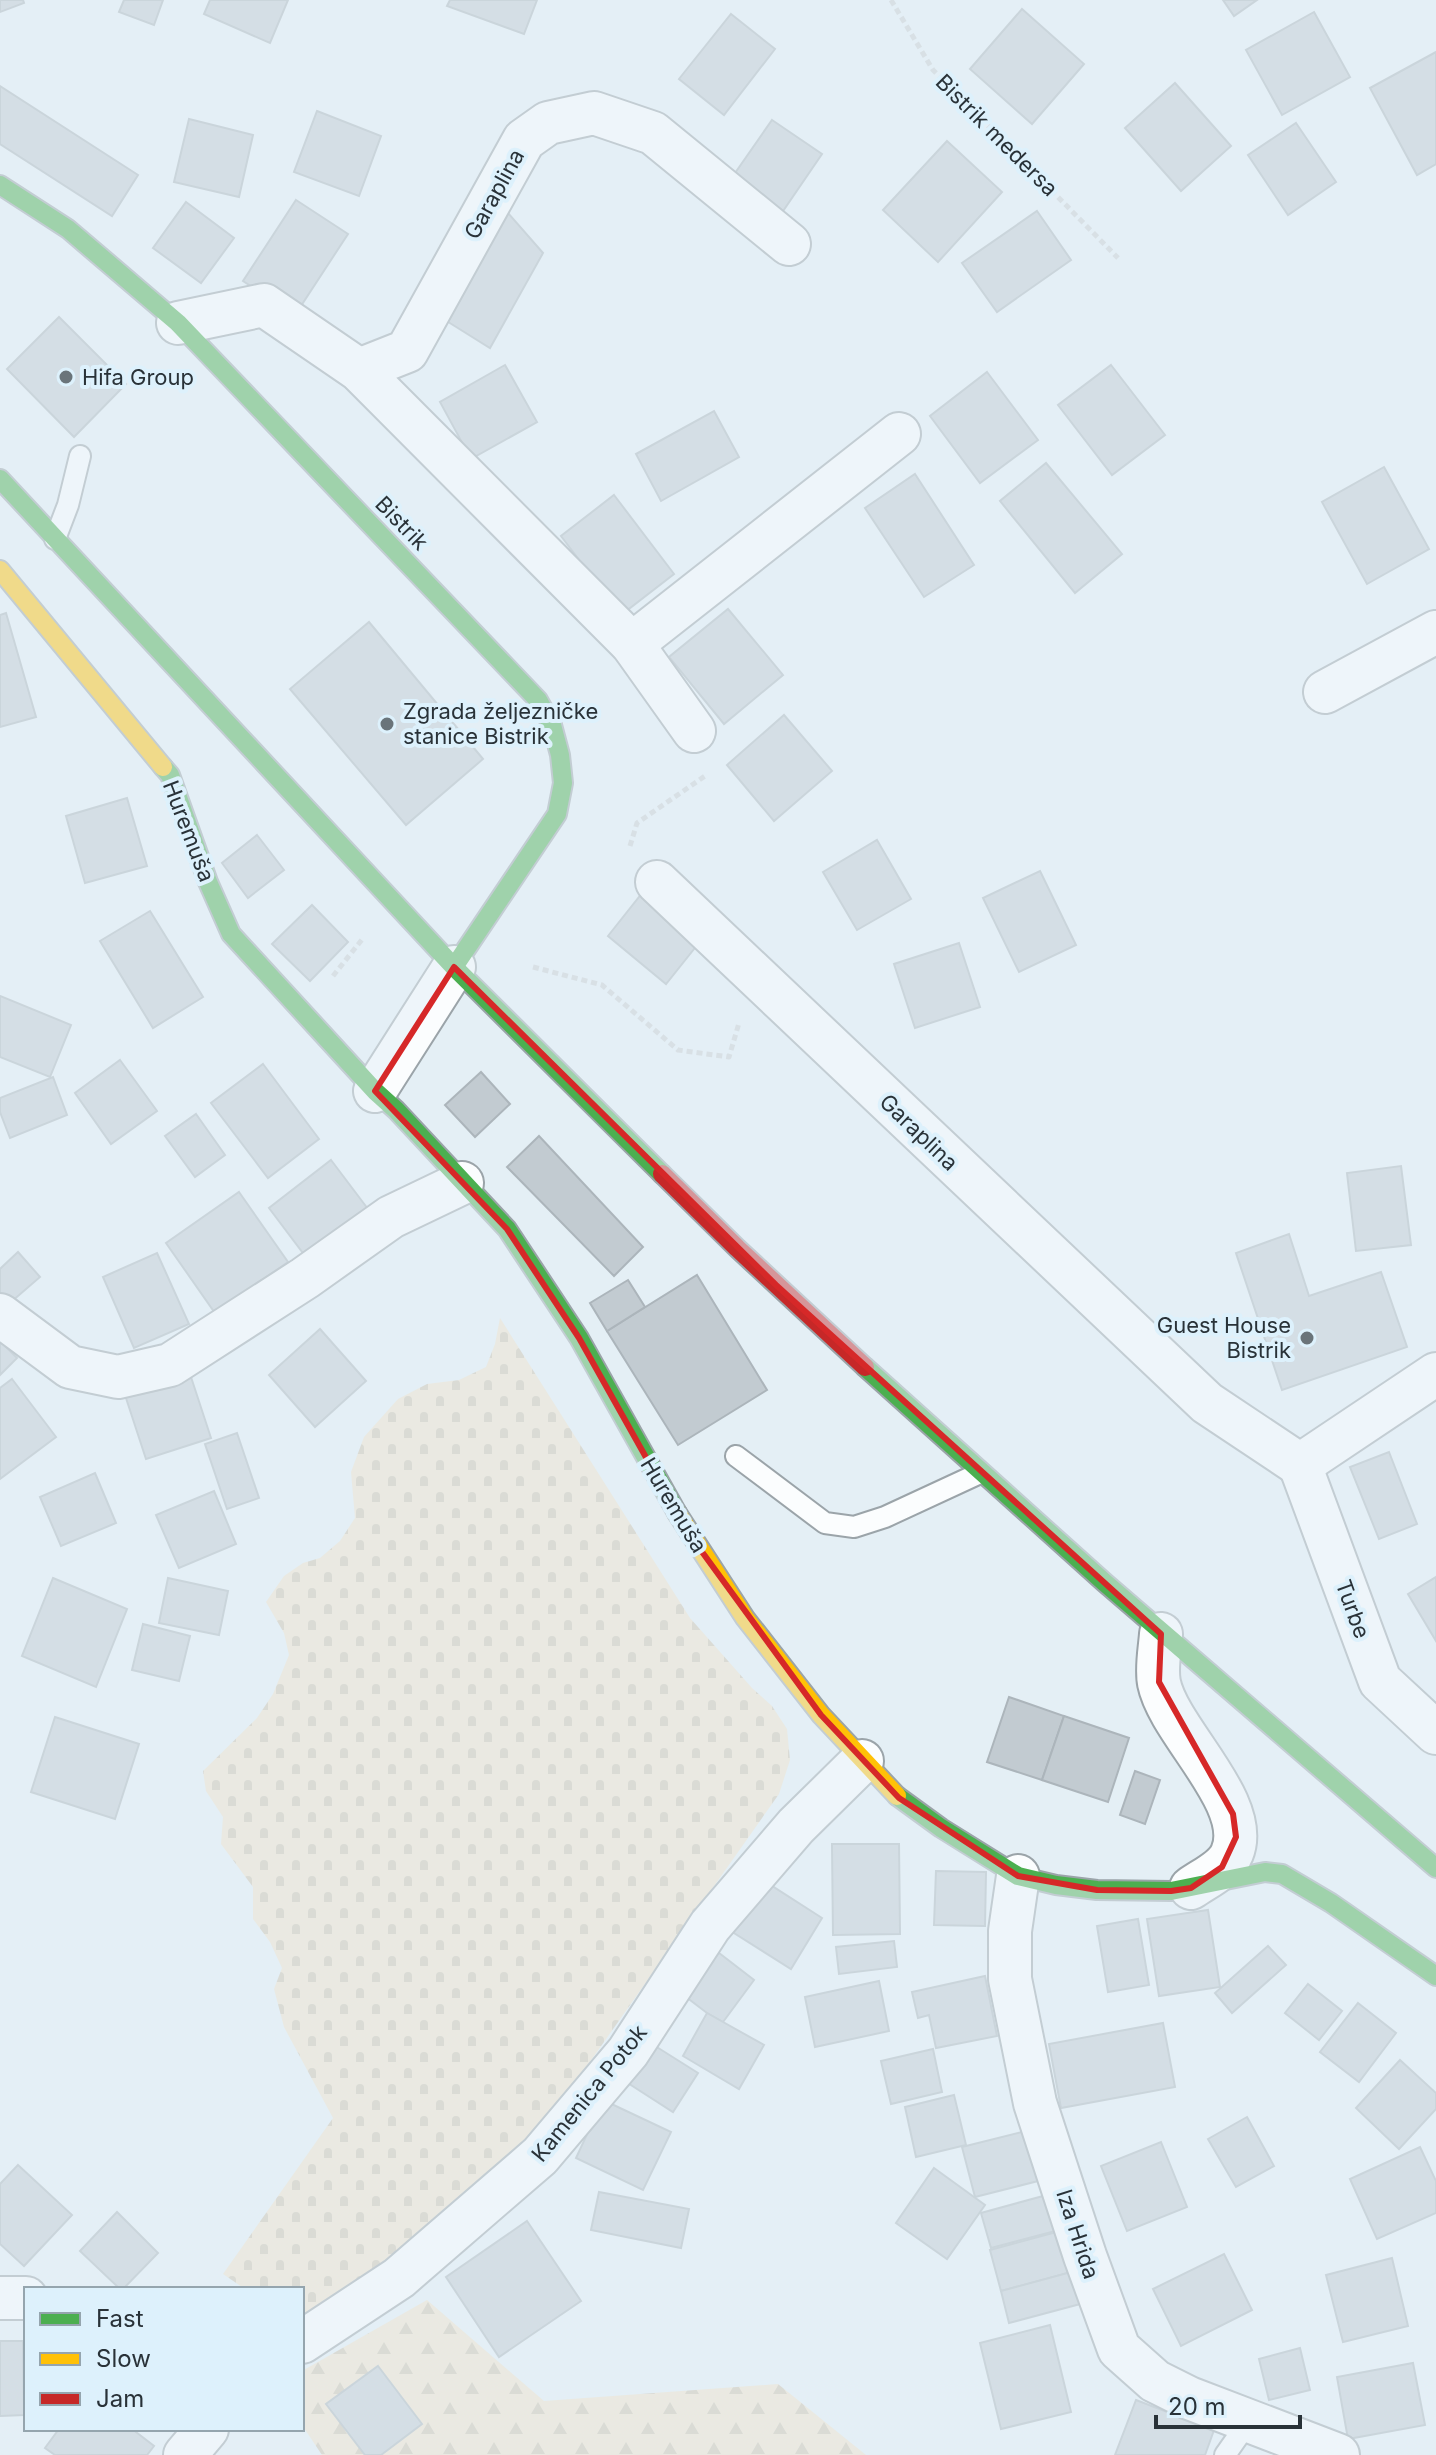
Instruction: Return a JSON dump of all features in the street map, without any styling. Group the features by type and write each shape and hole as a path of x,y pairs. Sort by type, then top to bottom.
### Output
{"main road":[{"name":"Bistrik","path":"0,185 68,229 178,323 538,700 552,725 560,755 563,783 557,814 454,967"},
{"path":"0,479 454,967 776,1285 1161,1634 1436,1868"},
{"name":"Huremuša","path":"0,570 170,775 208,882 231,934 507,1229 579,1338 689,1534 745,1618 821,1715 899,1798 1018,1876"},
{"path":"1018,1876 1056,1885 1148,1892 1191,1888 1265,1872 1282,1874 1331,1903 1436,1976"}],"street":[{"name":"Garaplina","path":"359,370 407,351 524,140 548,123 594,113 653,133 789,244"},
{"path":"178,323 264,305 359,370 632,644 694,731"},
{"path":"632,644 899,434"},
{"path":"1325,692 1436,632"},
{"name":"Garaplina","path":"657,882 1207,1403 1300,1465"},
{"path":"375,1091 454,967"},
{"path":"0,1315 70,1367 118,1377 170,1365 305,1278 391,1217 462,1183"},
{"path":"1300,1465 1436,1374"},
{"name":"Turbe","path":"1300,1465 1380,1681 1436,1733"},
{"path":"1161,1634 1159,1682 1174,1716 1233,1814 1236,1837 1232,1855 1222,1867 1191,1888"},
{"name":"Kamenica Potok","path":"304,2341 399,2278 540,2156 628,2052 710,1926 796,1826 862,1761"},
{"name":"Iza Hrida","path":"1018,1876 1010,1931 1010,1979 1035,2103 1119,2349 1155,2381 1189,2398 1338,2455"},
{"path":"0,2298 24,2298"},
{"path":"185,2455 205,2431"}],"lane":[{"path":"55,539 68,505 80,456"},
{"path":"736,1456 825,1523 854,1527 885,1517 980,1473"},
{"path":"1225,2455 1249,2421"}],"path":[{"name":"Bistrik medersa","path":"891,0 933,70 1118,258"},
{"path":"657,882 630,845 637,823 705,776 709,754 694,731"},
{"path":"303,1013 392,902"},
{"path":"533,967 602,985 678,1050 729,1057 743,1012 746,968"}],"highlighted area":[{"path":"454,967 776,1285 1161,1634 1159,1682 1233,1814 1236,1837 1222,1867 1191,1888 1171,1891 1097,1890 1018,1876 899,1798 821,1715 689,1534 579,1338 507,1229 375,1091"}],"green space":[{"path":"500,1318 690,1618 772,1706 787,1729 790,1760 779,1794 563,2100 516,2154 385,2270 304,2322 304,2287 242,2287 223,2274 333,2118 284,2027 274,1989 282,1968 270,1942 253,1919 253,1887 221,1844 223,1817 206,1791 203,1771 257,1718 273,1694 289,1655 284,1633 266,1602 284,1576 303,1563 320,1558 340,1541 355,1518 351,1472 364,1437 398,1399 427,1384 459,1380 486,1367"},
{"path":"427,2300 544,2401 778,2384 866,2455 322,2455 304,2428 304,2370"}],"building":[{"path":"0,0 23,0 24,3 0,12"},
{"path":"124,0 163,0 154,25 119,12"},
{"path":"210,0 288,0 270,43 204,14"},
{"path":"450,0 537,0 524,34 447,6"},
{"path":"1223,0 1257,0 1234,16"},
{"path":"1022,9 1084,64 1032,124 970,69"},
{"path":"1314,12 1350,77 1282,115 1246,50"},
{"path":"731,14 775,49 724,115 679,79"},
{"path":"1436,52 1436,164 1417,175 1370,88"},
{"path":"1175,83 1231,146 1181,191 1125,128"},
{"path":"0,86 138,175 112,216 0,144"},
{"path":"317,111 381,136 359,196 294,172"},
{"path":"189,119 253,135 239,197 174,182"},
{"path":"772,120 822,154 783,211 733,176"},
{"path":"1296,123 1336,182 1288,215 1248,155"},
{"path":"947,141 1002,192 938,262 883,210"},
{"path":"296,200 348,234 295,315 243,281"},
{"path":"186,202 234,238 201,283 153,248"},
{"path":"501,205 543,253 490,348 445,320"},
{"path":"1037,211 1071,260 997,312 962,263"},
{"name":"Hifa Group","path":"59,317 126,384 74,437 7,369"},
{"path":"505,365 537,422 471,459 440,402"},
{"path":"1111,365 1165,435 1112,475 1058,405"},
{"path":"987,372 1038,440 980,483 930,416"},
{"path":"714,411 739,457 661,501 636,454"},
{"path":"1046,463 1122,554 1075,593 1000,501"},
{"path":"1384,467 1429,549 1367,584 1322,502"},
{"path":"915,474 974,565 924,597 865,508"},
{"path":"614,495 674,574 621,615 561,536"},
{"path":"728,609 783,675 724,724 669,657"},
{"path":"6,613 36,717 0,727 0,615"},
{"name":"Zgrada željezničke stanice Bistrik","path":"369,622 483,759 406,825 290,689"},
{"path":"784,715 832,771 774,821 727,765"},
{"path":"127,798 147,866 85,883 66,816"},
{"path":"257,835 284,870 248,898 222,863"},
{"path":"877,840 911,899 857,930 823,872"},
{"path":"1040,871 1076,945 1019,972 983,898"},
{"path":"643,892 702,939 666,984 608,936"},
{"path":"312,905 348,942 310,981 272,944"},
{"path":"150,911 203,997 153,1028 100,941"},
{"path":"959,943 980,1007 915,1028 894,964"},
{"path":"0,996 71,1025 50,1077 0,1057"},
{"path":"120,1060 157,1111 111,1144 75,1093"},
{"path":"263,1064 319,1139 268,1178 211,1103"},
{"path":"481,1072 510,1104 475,1137 445,1105"},
{"path":"53,1077 67,1115 10,1138 0,1112 0,1098"},
{"path":"196,1114 225,1155 195,1177 165,1136"},
{"path":"539,1136 643,1247 614,1276 507,1167"},
{"path":"331,1160 374,1217 312,1265 269,1208"},
{"path":"1401,1166 1411,1245 1356,1251 1347,1173"},
{"path":"239,1192 288,1262 215,1313 166,1243"},
{"path":"1289,1234 1309,1296 1381,1272 1407,1347 1282,1390 1236,1253"},
{"path":"18,1252 40,1277 4,1308 0,1303 0,1269"},
{"path":"157,1253 189,1324 134,1348 103,1277"},
{"path":"697,1275 767,1390 678,1445 607,1331"},
{"path":"628,1280 645,1307 607,1331 590,1303"},
{"path":"320,1329 366,1381 315,1427 269,1375"},
{"path":"0,1341 17,1358 0,1375"},
{"path":"190,1374 211,1438 146,1459 125,1395"},
{"path":"12,1379 56,1437 0,1479 0,1388"},
{"path":"237,1433 259,1498 227,1509 205,1444"},
{"path":"1389,1452 1417,1524 1379,1539 1350,1467"},
{"path":"95,1473 116,1523 61,1546 40,1497"},
{"path":"214,1491 236,1544 179,1568 156,1515"},
{"path":"1436,1577 1436,1641 1408,1594"},
{"path":"53,1578 127,1609 96,1687 22,1656"},
{"path":"168,1578 228,1591 219,1635 159,1623"},
{"path":"143,1624 190,1636 179,1681 132,1670"},
{"path":"1009,1697 1064,1716 1042,1780 987,1762"},
{"path":"1064,1716 1129,1738 1108,1802 1042,1780"},
{"path":"55,1717 139,1744 115,1819 31,1792"},
{"path":"1135,1771 1160,1780 1145,1824 1120,1815"},
{"path":"832,1844 899,1844 900,1934 833,1935"},
{"path":"936,1871 986,1872 985,1926 934,1925"},
{"path":"758,1877 822,1918 791,1969 726,1928"},
{"path":"1208,1910 1220,1987 1159,1996 1147,1919"},
{"path":"1138,1919 1149,1985 1108,1992 1097,1926"},
{"path":"894,1941 897,1967 839,1974 836,1947"},
{"path":"710,1946 754,1980 723,2022 677,1990"},
{"path":"1268,1946 1286,1965 1232,2013 1215,1993"},
{"path":"985,1976 997,2036 936,2048 929,2015 918,2018 912,1992"},
{"path":"879,1981 889,2031 815,2047 805,1997"},
{"path":"1308,1984 1342,2011 1319,2040 1285,2013"},
{"path":"1358,2003 1396,2033 1359,2082 1320,2052"},
{"path":"707,2013 764,2045 739,2089 683,2056"},
{"path":"1163,2023 1175,2087 1061,2108 1049,2044"},
{"path":"644,2039 698,2073 673,2112 620,2078"},
{"path":"933,2049 942,2092 891,2104 881,2061"},
{"path":"1400,2060 1436,2093 1436,2109 1399,2149 1356,2108"},
{"path":"954,2095 966,2145 916,2157 905,2107"},
{"path":"603,2100 671,2132 643,2190 576,2158"},
{"path":"1247,2117 1274,2166 1236,2187 1208,2139"},
{"path":"1034,2129 1046,2179 975,2197 962,2147"},
{"path":"1161,2142 1187,2207 1127,2231 1101,2166"},
{"path":"1420,2147 1436,2181 1436,2213 1377,2239 1350,2179"},
{"path":"18,2165 72,2215 24,2266 0,2244 0,2184"},
{"path":"934,2168 985,2205 947,2259 896,2223"},
{"path":"599,2192 689,2209 681,2248 591,2230"},
{"path":"1054,2193 1063,2229 991,2248 981,2213"},
{"path":"117,2212 158,2253 125,2287 118,2287 80,2251"},
{"path":"527,2221 581,2301 499,2357 446,2277"},
{"path":"1064,2230 1075,2271 1001,2291 990,2250"},
{"path":"1224,2254 1252,2310 1181,2346 1153,2289"},
{"path":"1392,2258 1408,2326 1343,2342 1326,2275"},
{"path":"1075,2271 1084,2303 1009,2323 1001,2291"},
{"path":"1050,2325 1071,2412 1001,2429 980,2343"},
{"path":"0,2341 23,2341 24,2415 0,2416"},
{"path":"1300,2348 1310,2390 1269,2400 1259,2359"},
{"path":"1413,2363 1425,2425 1348,2439 1337,2377"},
{"path":"378,2366 422,2424 381,2455 365,2455 326,2404"},
{"path":"1136,2400 1214,2430 1205,2455 1115,2455"},
{"path":"58,2431 135,2431 154,2446 147,2455 55,2455 45,2448"}],"traffic: fast":[{"path":"0,185 68,229 178,323 538,700 552,725 560,755 563,783 557,814 454,967"},
{"path":"0,479 454,967 662,1174"},
{"path":"163,767 170,775 208,882 231,934 507,1229 579,1338 677,1513"},
{"path":"865,1367 1104,1582 1436,1868"},
{"path":"897,1796 941,1828 1018,1876 1056,1885 1097,1890 1171,1891 1265,1872 1282,1874 1331,1903 1436,1976"}],"traffic: slow":[{"path":"0,570 163,767"},
{"path":"677,1513 745,1618 821,1715 897,1796"}],"traffic: jam":[{"path":"662,1174 865,1367"}],"place":[{"name":"Hifa Group","path":"66,377"},
{"name":"Zgrada željezničke stanice Bistrik","path":"387,724"},
{"name":"Guest House Bistrik","path":"1307,1338"}]}
